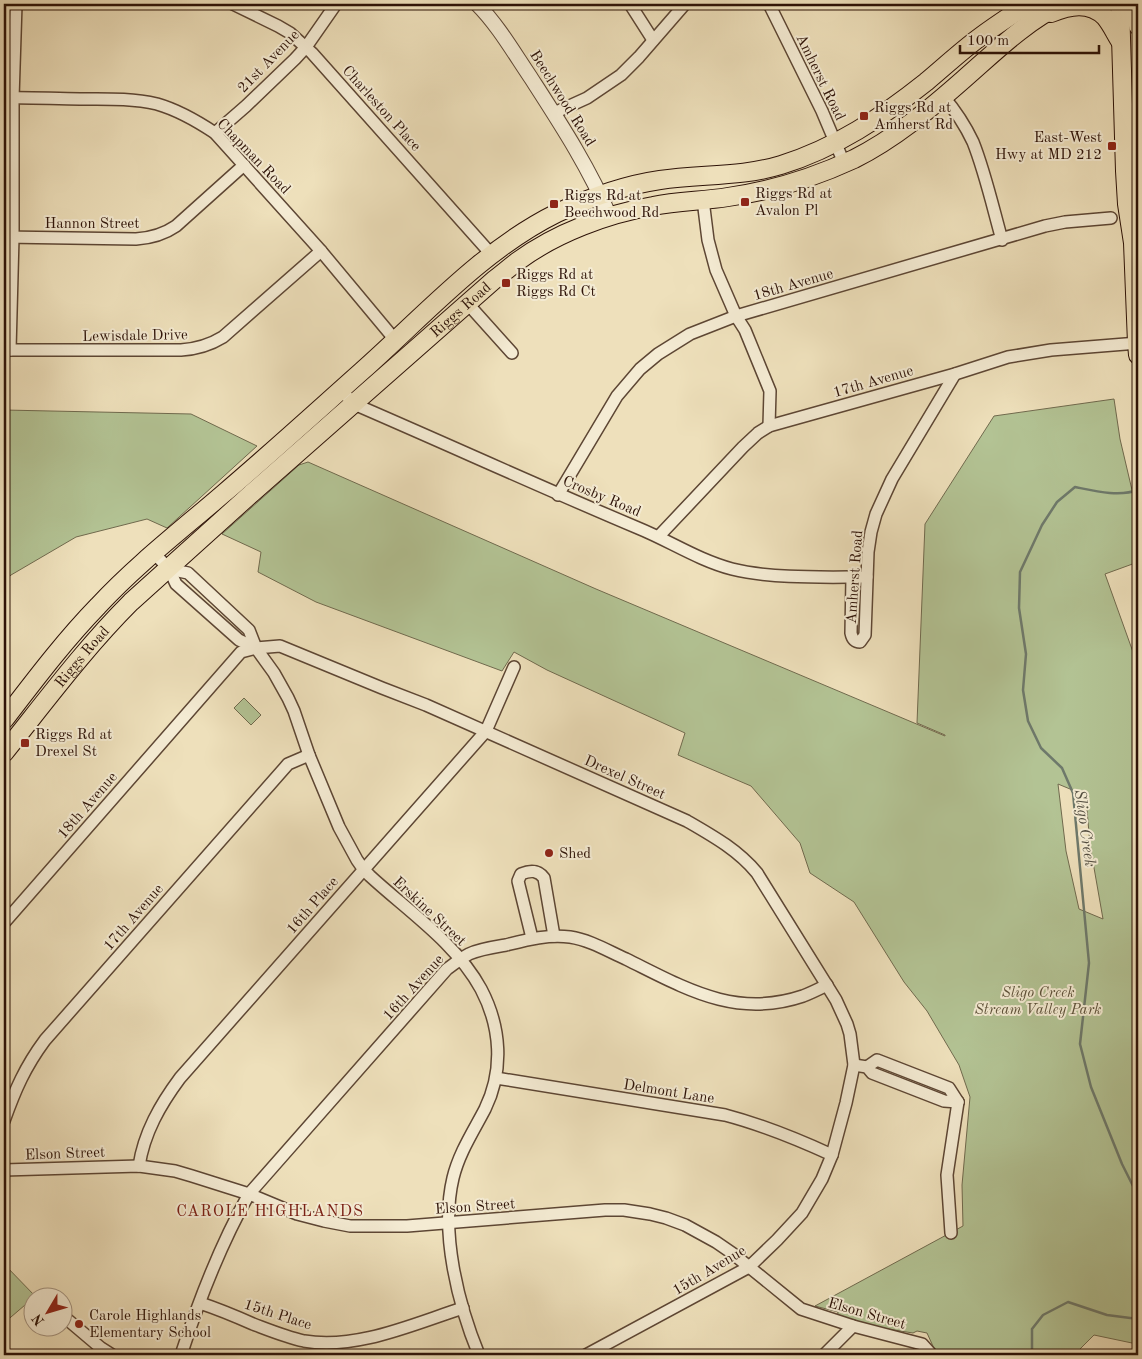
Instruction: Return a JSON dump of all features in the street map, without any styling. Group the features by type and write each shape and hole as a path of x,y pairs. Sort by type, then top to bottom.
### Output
{"main road":[{"name":"Riggs Road","path":"4,720 83,622 118,586 341,390 491,254 540,222 601,195 659,180 756,171 789,162 836,143 893,107 980,37 1028,4"},
{"name":"Riggs Road","path":"4,753 63,678 112,621 252,493 519,260 573,230 610,217 653,206 728,197 770,189 796,182 844,163 881,144 924,113 992,54 1041,16 1062,4"},
{"path":"1120,4 1127,204 1133,243 1138,347"},
{"path":"1138,4 1138,24"},
{"path":"1041,16 1076,6 1090,8 1099,12 1106,19 1120,41"},
{"path":"1133,243 1138,184"}],"street":[{"path":"7,350 9,98 16,4"},
{"name":"Charleston Place","path":"233,4 290,33 306,47 491,254"},
{"name":"21st Avenue","path":"215,133 295,59 306,47 336,4"},
{"name":"Beechwood Road","path":"477,4 498,29 554,113 584,162 610,217"},
{"path":"630,4 653,40"},
{"path":"554,113 587,98 621,75 685,4"},
{"name":"Amherst Road","path":"769,4 822,111 844,163"},
{"path":"944,96 962,121 973,142 1002,240"},
{"name":"Chapman Road","path":"9,98 142,102 158,105 198,122 215,133 321,251 396,341"},
{"name":"Hannon Street","path":"9,237 136,240 160,235 176,226 244,166"},
{"path":"704,200 708,240 721,283 736,316 745,330 770,391 769,426"},
{"name":"18th Avenue","path":"558,495 617,396 640,369 658,354 690,334 736,316 1055,224 1110,218"},
{"name":"Lewisdale Drive","path":"7,350 181,350 203,346 223,337 321,251"},
{"path":"468,304 512,353"},
{"name":"17th Avenue","path":"659,536 743,447 769,426 1008,357 1085,347 1138,347"},
{"name":"Amherst Road","path":"852,577 851,633 854,640 860,642 866,635 867,577 871,532 876,514 892,479 954,374"},
{"name":"Crosby Road","path":"341,390 354,404 558,495 659,536 699,558 732,569 771,575 867,577"},
{"path":"154,553 169,569 188,574 249,630 256,648"},
{"name":"Drexel Street","path":"256,648 280,646 426,705 687,821 733,849 761,878 836,1000 847,1024 854,1064"},
{"name":"18th Avenue","path":"4,922 240,652 256,648"},
{"name":"Erskine Street","path":"256,648 274,673 294,710 309,755 339,827 364,870 446,942 481,988 493,1019 498,1056 496,1078 485,1109 459,1157 453,1178 448,1210 453,1265 463,1308 479,1355"},
{"name":"16th Place","path":"139,1166 146,1135 166,1097 180,1078 486,731 514,667"},
{"name":"17th Avenue","path":"4,1120 21,1076 45,1040 288,764 309,755"},
{"path":"532,938 518,882 521,874 534,871 540,873 544,878 554,936"},
{"name":"16th Avenue","path":"181,1355 212,1270 236,1217 249,1194 447,969 460,959 471,953 532,938 569,937 591,943 684,987 726,1002 767,1004 803,996 827,985"},
{"path":"854,1064 867,1067 872,1073 944,1101 958,1102 947,1175 951,1234"},
{"name":"15th Avenue","path":"586,1355 749,1267 784,1233 802,1213 822,1179 832,1154 854,1064"},
{"name":"Delmont Lane","path":"496,1078 726,1115 773,1129 832,1154"},
{"name":"Elson Street","path":"4,1170 139,1166 174,1171 249,1194 297,1214 350,1226 384,1227 448,1223 605,1210 638,1212 666,1218 685,1225 716,1242 801,1309 852,1326 922,1344 932,1355"},
{"name":"15th Place","path":"200,1303 285,1336 331,1343 365,1339 463,1308"},
{"path":"72,1323 112,1355"},
{"path":"824,1355 852,1326"}],"green space":[{"name":"Sligo Creek Stream Valley Park","path":"1114,399 1120,439 1138,511 1138,562 1105,574 1138,666 1138,1036 1135,1044 1138,1047 1138,1349 1132,1343 1094,1335 1074,1355 937,1355 927,1333 917,1331 913,1333 837,1321 838,1312 815,1306 963,1226 962,1185 970,1097 959,1065 927,1011 904,982 854,902 810,873 800,843 751,786 678,755 685,733 547,670 514,652 502,671 316,602 258,572 261,552 222,534 299,465 308,462 596,589 945,736 917,723 925,524 994,416","holes":["1058,784 1082,794 1086,798 1090,845 1103,919 1079,909 1066,851"]},
{"path":"4,410 191,414 257,446 167,528 147,519 76,537 11,575 4,582"},
{"path":"244,698 261,715 251,725 234,708"},
{"path":"4,1264 25,1286 22,1286 22,1308 4,1323"}],"waterway":[{"name":"Sligo Creek","path":"1138,490 1115,493 1075,487 1057,502 1042,525 1020,572 1019,608 1026,654 1023,690 1028,721 1041,748 1062,768 1073,793 1089,963 1080,1044 1091,1087 1122,1164 1138,1196"},
{"name":"Sligo Creek","path":"1028,1355 1032,1350 1032,1329 1043,1315 1068,1302 1107,1315 1138,1319"}],"place":[{"name":"Riggs Rd at Amherst Rd","path":"864,116"},
{"name":"East-West Hwy at MD 212","path":"1112,146"},
{"name":"Riggs Rd at Avalon Pl","path":"745,202"},
{"name":"Riggs Rd at Beechwood Rd","path":"554,204"},
{"name":"Riggs Rd at Riggs Rd Ct","path":"506,283"},
{"name":"Riggs Rd at Drexel St","path":"25,743"},
{"name":"Shed","path":"549,853"},
{"name":"Carole Highlands Elementary School","path":"79,1324"}],"district":[{"name":"CAROLE HIGHLANDS","path":"270,1210"}]}
